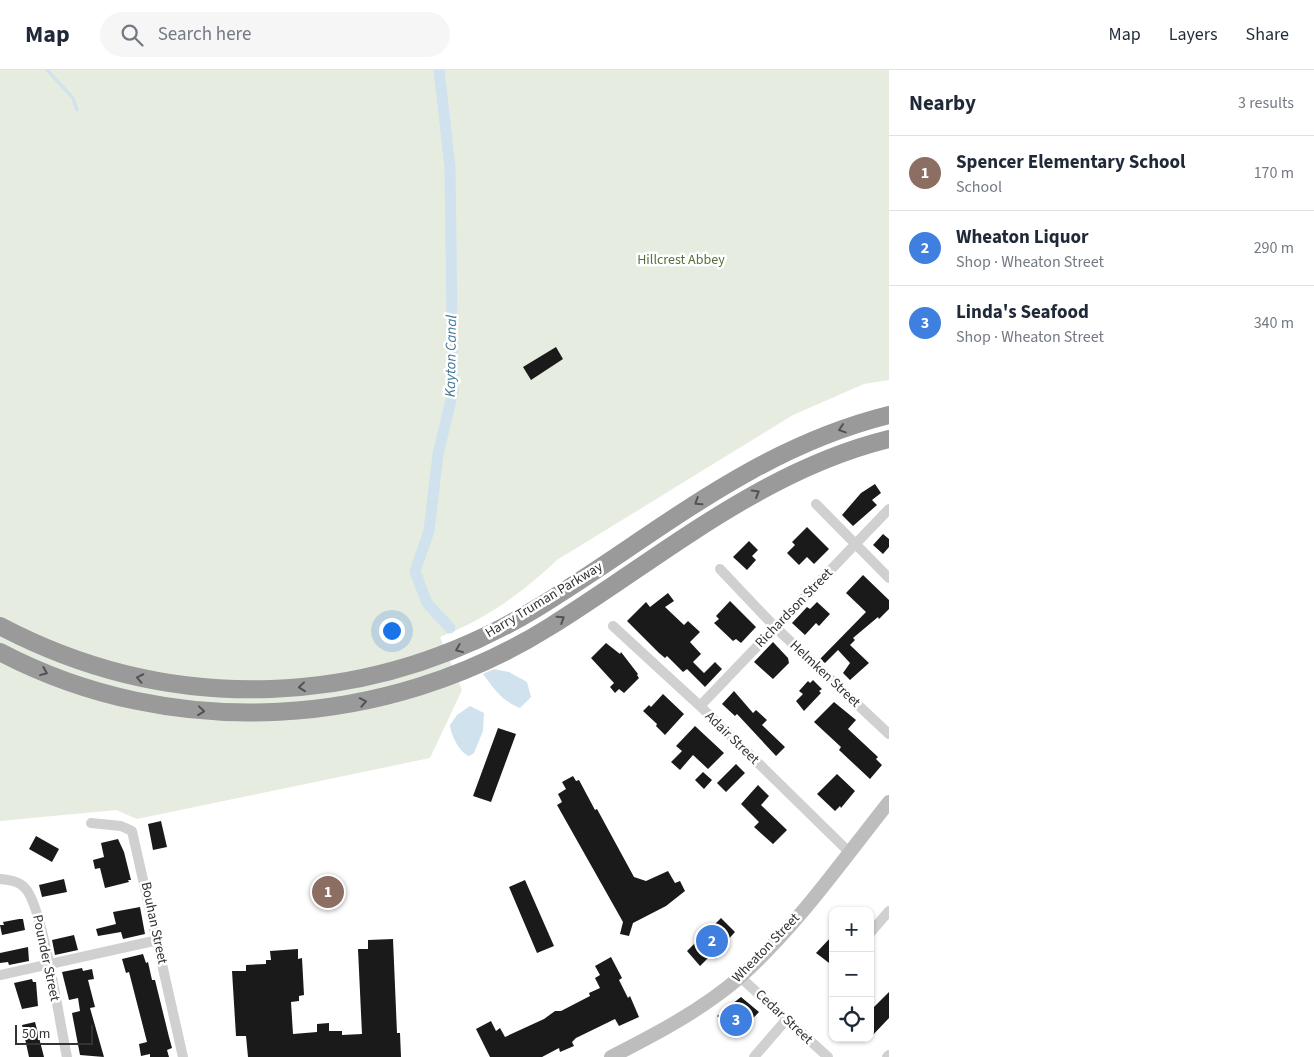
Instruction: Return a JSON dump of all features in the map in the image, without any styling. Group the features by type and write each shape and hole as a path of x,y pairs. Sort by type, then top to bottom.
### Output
{"highway":[{"name":"Harry Truman Parkway","path":"0,626 63,655 136,677 201,688 250,690 324,685 364,679 437,658 503,628 761,463 829,433 889,415"},
{"name":"Harry Truman Parkway","path":"0,652 55,677 131,700 189,710 249,713 327,708 387,696 444,679 483,664 520,645 772,484 837,454 889,439"}],"main road":[{"name":"Wheaton Street","path":"611,1057 664,1029 740,977 776,941 889,802"}],"street":[{"path":"816,504 889,578"},
{"name":"Richardson Street","path":"700,706 889,510"},
{"name":"Helmken Street","path":"720,569 775,627 889,734"},
{"name":"Adair Street","path":"613,626 700,706 849,852"},
{"name":"Bouhan Street","path":"91,823 121,826 132,831 183,1057"},
{"name":"Pounder Street","path":"0,879 16,882 26,888 40,922 67,1057"},
{"path":"874,928 889,911"},
{"path":"0,975 158,940"},
{"name":"Cedar Street","path":"740,977 828,1057"},
{"path":"754,1057 786,1020"}],"green space":[{"name":"Hillcrest Abbey","path":"0,70 889,70 889,380 864,384 793,415 557,560 530,584 488,614 440,637 462,690 430,758 137,819 116,810 0,821"}],"water":[{"path":"494,669 509,672 527,682 531,697 520,708 503,698 483,674"},
{"path":"470,706 484,713 483,731 474,753 469,756 456,743 450,725 457,715"}],"building":[{"path":"556,347 563,359 531,380 523,367"},
{"path":"875,484 881,493 872,500 877,505 853,526 842,515 861,493"},
{"path":"807,527 829,549 814,564 807,557 799,565 787,553 795,545 792,542"},
{"path":"883,534 889,539 889,547 883,554 873,545"},
{"path":"749,541 758,550 752,556 756,560 747,570 733,557"},
{"path":"863,575 889,600 889,609 879,619 878,617 853,638 855,640 850,645 869,663 850,680 843,673 850,663 838,650 825,663 820,659 866,612 846,593"},
{"path":"668,593 674,601 665,607 684,625 688,621 700,632 690,642 701,654 693,662 704,673 715,662 722,669 705,687 687,669 683,672 667,656 665,658 659,653 627,621 646,602 650,607"},
{"path":"730,601 756,627 741,643 736,639 733,641 714,623 719,619 716,616"},
{"path":"817,602 830,614 819,626 816,623 805,635 792,623 807,607 810,609"},
{"path":"773,642 788,658 789,663 773,679 754,662"},
{"path":"606,643 620,654 621,652 638,674 639,678 624,693 619,689 615,693 610,687 614,683 591,658"},
{"path":"813,680 822,689 819,691 821,693 804,711 796,701 803,694 799,691 808,681 810,683"},
{"path":"734,691 753,713 756,710 767,720 762,725 785,747 776,756 737,714 735,716 722,704"},
{"path":"663,694 684,714 665,735 656,726 657,724 643,711 649,705 651,707"},
{"path":"834,702 856,720 848,729 878,757 876,759 882,765 870,779 839,750 841,747 814,722"},
{"path":"695,726 724,753 708,769 693,755 680,770 671,762 682,751 676,746"},
{"path":"498,728 516,734 491,802 473,796"},
{"path":"736,764 745,773 726,792 717,783"},
{"path":"703,772 712,780 704,789 695,780"},
{"path":"837,774 855,791 841,808 840,806 835,811 817,794"},
{"path":"573,776 576,781 579,780 595,810 597,809 634,877 646,881 668,871 675,883 680,881 685,891 666,906 633,923 629,936 620,934 623,922 557,805 562,802 558,794 566,789 562,782"},
{"path":"758,785 769,796 761,805 787,830 773,844 754,827 759,822 741,804"},
{"path":"161,821 167,847 153,850 148,824"},
{"path":"36,836 59,849 52,862 29,849"},
{"path":"118,839 124,852 131,880 105,888 100,868 95,869 93,860 104,857 101,843"},
{"path":"64,879 67,892 42,897 39,885"},
{"path":"525,880 554,946 537,953 509,887"},
{"path":"140,907 145,934 123,939 121,932 98,936 96,929 116,924 113,912"},
{"path":"721,918 735,932 724,944 727,947 716,959 711,955 700,966 687,951 700,938 697,935 706,927 709,930"},
{"path":"23,919 25,930 2,935 0,925 4,925 3,922"},
{"path":"74,935 78,950 55,955 52,940"},
{"path":"393,939 397,1033 400,1033 401,1057 248,1057 246,1036 236,1036 232,971 246,971 246,965 266,964 266,960 271,960 270,951 298,949 298,959 302,958 304,995 299,996 299,1001 291,1002 293,1034 317,1032 317,1024 329,1023 329,1031 342,1031 342,1035 362,1034 358,949 368,949 368,940"},
{"path":"829,939 829,963 816,953"},
{"path":"28,947 29,961 9,965 8,962 0,963 0,953"},
{"path":"143,954 146,963 148,962 152,980 155,980 172,1048 167,1050 169,1057 150,1057 150,1054 141,1056 139,1044 147,1042 129,972 126,973 122,959"},
{"path":"611,957 622,978 619,980 628,998 630,996 639,1017 619,1026 615,1019 576,1038 572,1042 574,1046 560,1052 559,1048 542,1057 490,1057 476,1029 491,1021 496,1031 500,1028 505,1037 544,1019 555,1011 561,1011 590,996 589,993 600,988 595,978 600,975 595,966"},
{"path":"82,968 83,971 92,969 94,979 88,980 95,1007 90,1008 104,1057 80,1055 72,1013 80,1011 78,998 69,1000 62,972"},
{"path":"32,979 33,982 36,982 38,1006 22,1009 14,983"},
{"path":"889,992 889,1018 874,1034 874,1007"},
{"path":"741,997 759,1012 737,1035 717,1016"},
{"path":"35,1022 44,1057 29,1057 22,1025"}],"waterway":[{"path":"47,70 73,98 77,110"},
{"name":"Kayton Canal","path":"439,70 450,168 453,392 438,454 429,531 415,571 427,603 450,628"}],"place":[{"name":"Spencer Elementary School","path":"328,892"},
{"name":"Wheaton Liquor","path":"712,941"},
{"name":"Linda's Seafood","path":"736,1020"}]}
